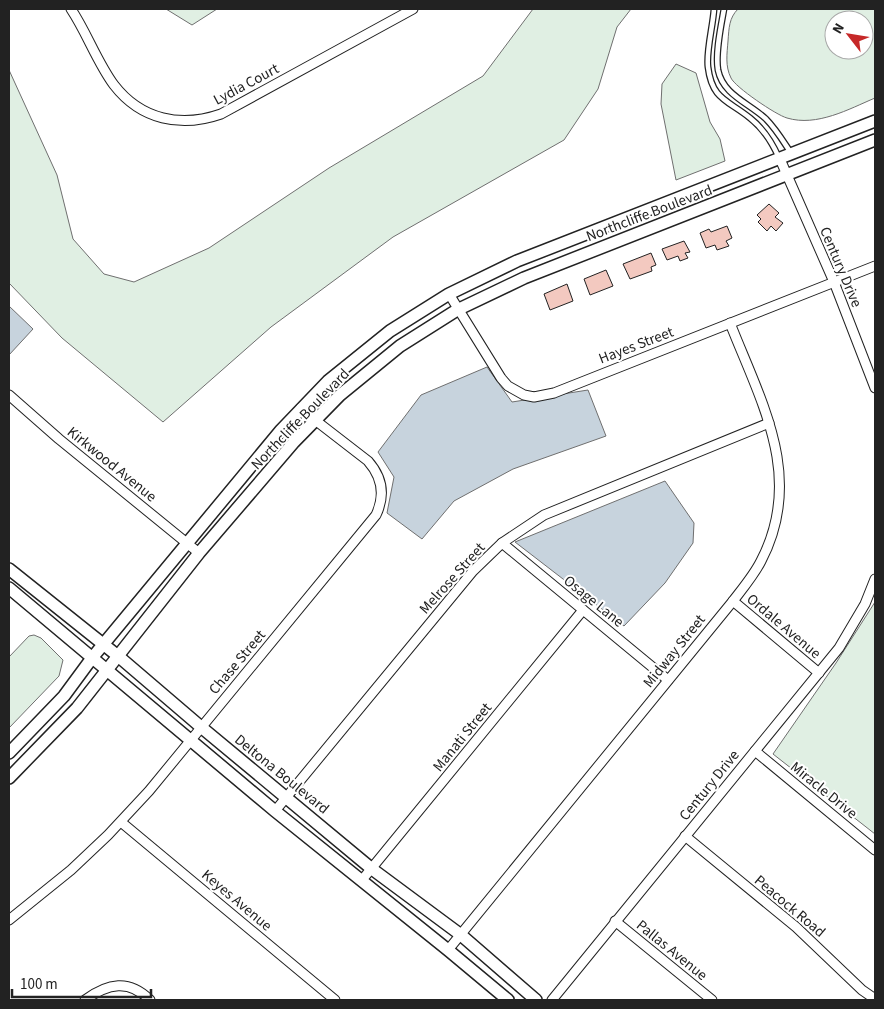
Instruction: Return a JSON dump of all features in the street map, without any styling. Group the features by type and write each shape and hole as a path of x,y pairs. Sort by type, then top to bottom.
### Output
{"main road":[{"name":"Northcliffe Boulevard","path":"9,753 64,696 92,658 280,430 328,381 390,331 449,294 517,261 875,121"},
{"name":"Northcliffe Boulevard","path":"9,778 77,708 199,553 294,442 340,395 400,346 457,310 524,278 875,140"},
{"name":"Deltona Boulevard","path":"9,569 118,656 372,868 461,935 536,1000"},
{"path":"9,588 275,811 508,1000"}],"street":[{"name":"Lydia Court","path":"70,9 111,80 125,97 137,107 150,114 170,120 191,121 221,114 413,9"},
{"name":"Century Drive","path":"780,159 834,282 874,383"},
{"name":"Hayes Street","path":"449,294 457,310 504,382 515,391 534,397 554,393 875,266"},
{"name":"Midway Street","path":"448,950 732,601 761,561 774,527 778,508 780,468 769,422 730,323"},
{"name":"Kirkwood Avenue","path":"9,395 59,440 199,553"},
{"name":"Chase Street","path":"9,920 71,870 121,822 156,783 376,516 382,496 382,485 374,468 368,461 301,408"},
{"name":"Melrose Street","path":"275,811 473,571 502,544 530,524 566,505 769,422"},
{"name":"Osage Lane","path":"502,544 668,680"},
{"name":"Century Drive","path":"552,1000 819,673 852,628 865,604 875,579"},
{"name":"Ordale Avenue","path":"732,601 819,673"},
{"name":"Manati Street","path":"362,880 583,610"},
{"name":"Miracle Drive","path":"755,751 875,850"},
{"name":"Keyes Avenue","path":"121,822 335,1000"},
{"name":"Peacock Road","path":"685,836 796,927 862,990 875,999"},
{"name":"Pallas Avenue","path":"616,921 712,1000"},
{"path":"85,1000 99,990 119,986 137,990 150,1000"}],"lane":[{"path":"714,9 708,64 710,80 724,100 750,117 762,128 772,141 780,159"},
{"path":"724,9 718,68 723,83 731,93 768,121 792,154"}],"green space":[{"path":"166,9 217,9 192,25"},
{"path":"533,9 631,9 617,27 598,89 564,140 393,237 271,327 163,422 62,338 9,283 9,70 57,175 73,239 104,274 134,282 209,248 329,168 483,76"},
{"path":"738,9 875,9 875,98 844,112 821,119 798,120 787,118 774,112 740,88 731,78 727,60 731,20"},
{"path":"676,64 696,73 710,122 720,139 725,161 676,180 661,104 662,84"},
{"path":"875,602 875,834 773,754 836,663"},
{"path":"34,635 41,638 63,660 59,676 9,728 9,657 29,636"}],"shaded area":[{"path":"9,306 33,329 9,355"},
{"path":"487,367 512,402 588,390 606,436 513,469 454,501 422,539 387,513 394,477 378,452 421,395"},
{"path":"665,481 694,523 693,543 665,583 624,626 515,542"}],"building":[{"path":"769,204 779,213 775,217 783,223 776,231 771,226 767,231 758,222 761,219 757,215"},
{"path":"727,226 732,238 726,241 729,246 717,250 715,245 706,248 700,233 709,229 711,232"},
{"path":"684,241 690,252 685,253 688,258 680,261 678,256 667,260 662,249"},
{"path":"651,253 656,265 651,267 652,271 630,279 623,264"},
{"path":"606,270 613,286 590,295 584,279"},
{"path":"567,284 573,301 550,310 544,294"}]}
